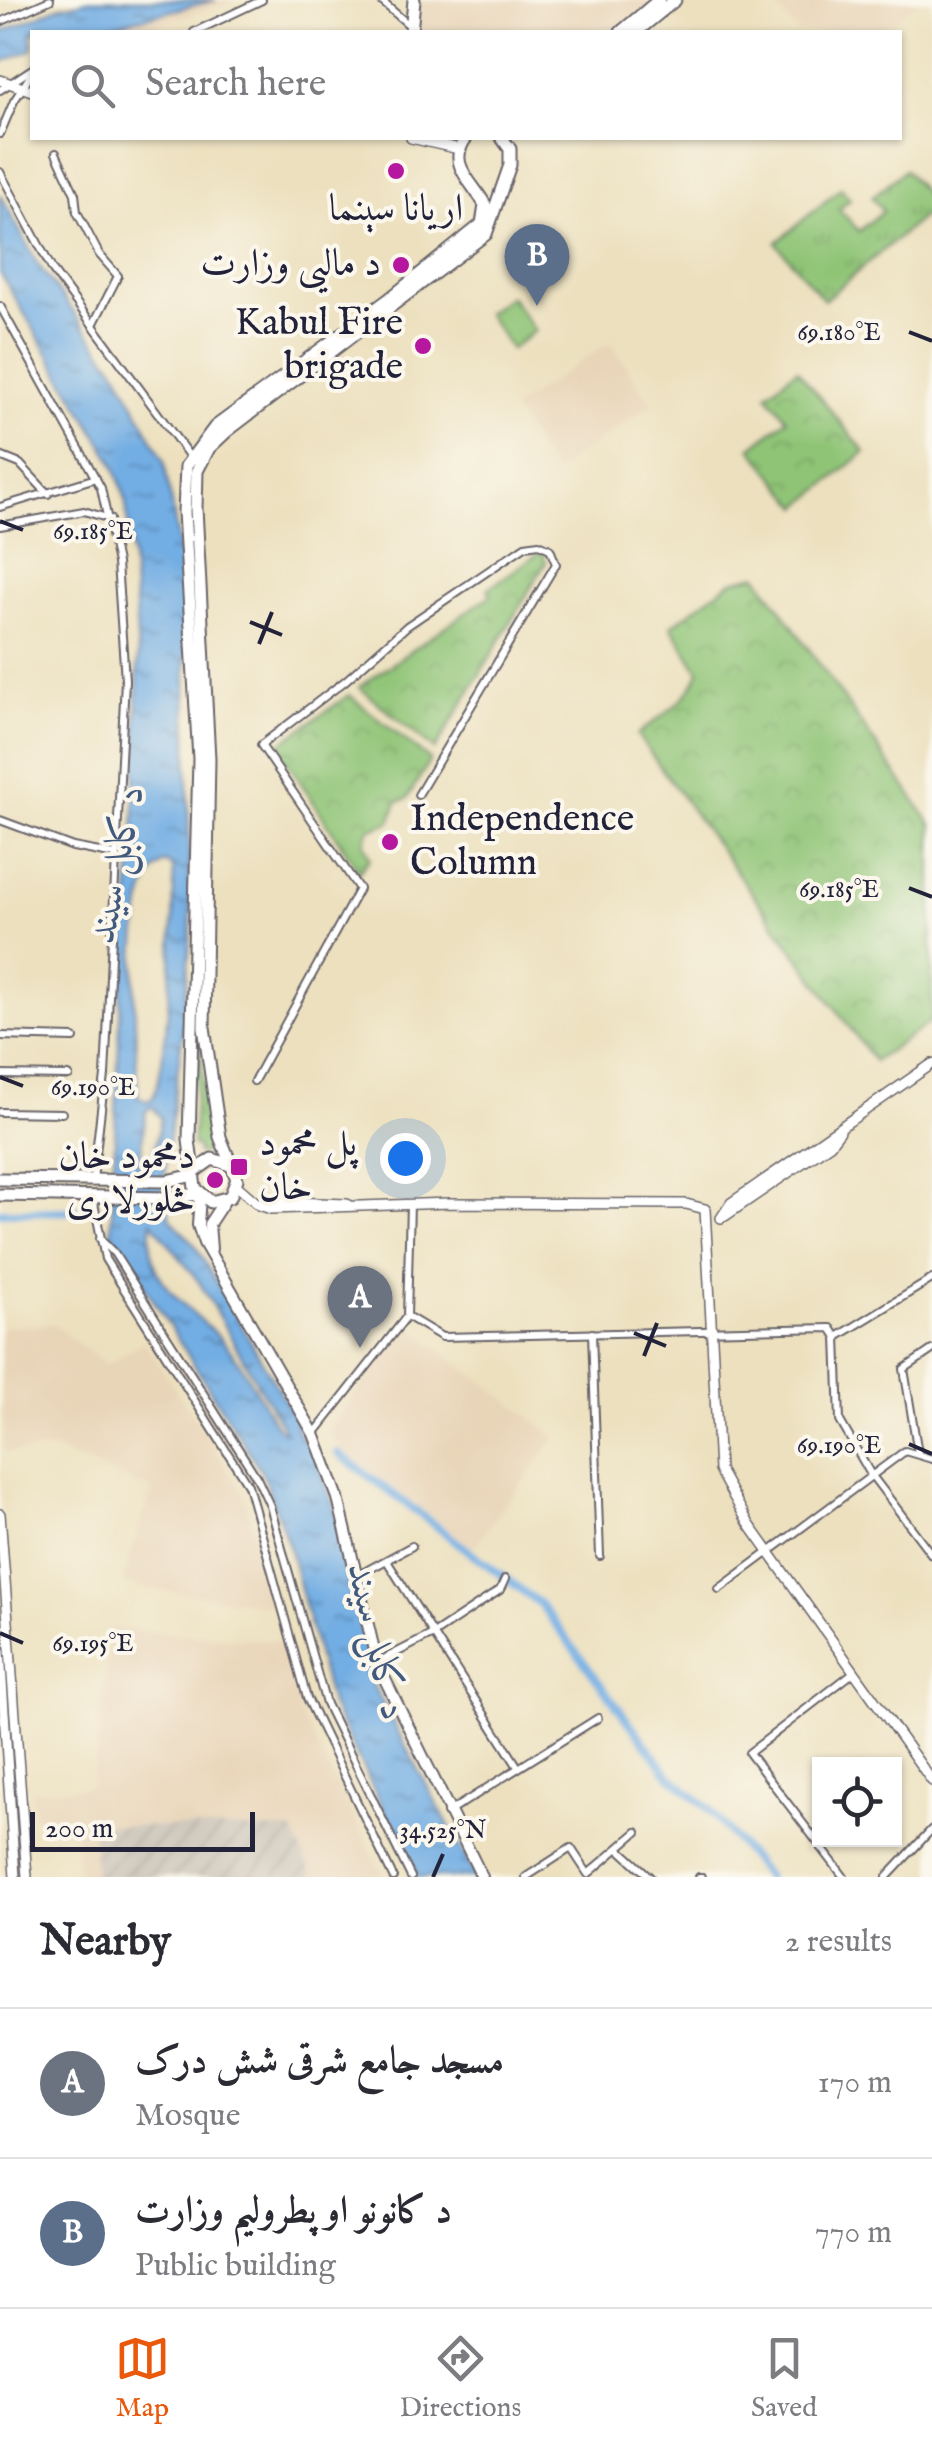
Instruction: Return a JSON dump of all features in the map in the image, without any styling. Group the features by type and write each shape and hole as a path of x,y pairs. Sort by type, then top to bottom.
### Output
{"highway":[{"path":"410,29 414,0"},
{"path":"623,30 659,0"},
{"path":"638,30 675,0"},
{"path":"199,1195 189,1140 198,759 183,480 190,457 214,426 388,300 482,224 485,205 472,182 461,172 458,150 465,140"},
{"path":"0,1195 199,1195 212,1202 224,1200 235,1177 220,1137 203,1012 209,759 197,563 197,470 209,448 227,430 486,234 494,222 512,143"},
{"path":"472,182 491,183 506,172"},
{"path":"0,1180 167,1181 195,1173 212,1159 235,1177"}],"main road":[{"path":"2,84 28,90"},
{"path":"419,140 458,150"},
{"path":"708,1223 830,1144 841,1130 932,1064"},
{"path":"235,1177 267,1209 410,1204 700,1205 708,1223 720,1470 770,1552 932,1782"},
{"path":"199,1195 198,1225 214,1259 314,1434 338,1498 377,1663 482,1877"},
{"path":"214,1259 210,1224 224,1200"},
{"path":"0,1514 26,1877"},
{"path":"0,1651 15,1877"}],"street":[{"path":"0,22 50,0"},
{"path":"198,30 262,0"},
{"path":"380,0 410,29"},
{"path":"2,84 30,72"},
{"path":"0,134 14,101 28,90"},
{"path":"56,152 75,194 77,212 99,254 118,276 94,323"},
{"path":"0,172 53,271 190,457"},
{"path":"0,306 96,478 110,518 118,563 124,680 105,1076 93,1180"},
{"path":"0,456 20,464 49,495"},
{"path":"0,506 49,495 96,478"},
{"path":"0,526 84,510 110,518"},
{"path":"254,1081 359,889 261,745 345,681 407,626 525,546 538,544 550,549 556,558 550,575 418,795"},
{"path":"0,820 73,847 115,855"},
{"path":"0,1036 74,1038"},
{"path":"0,1074 69,1076"},
{"path":"0,1112 62,1113"},
{"path":"93,1198 105,1259 232,1459 258,1512 307,1698 393,1877"},
{"path":"314,1434 407,1316 410,1204"},
{"path":"99,1238 114,1253 242,1453 270,1506 326,1704 411,1877"},
{"path":"837,1337 932,1279"},
{"path":"407,1316 442,1337 824,1326 837,1337 838,1416 870,1473 932,1555"},
{"path":"592,1333 600,1556"},
{"path":"918,1453 904,1369 932,1350"},
{"path":"719,1590 870,1473 906,1451 932,1459"},
{"path":"232,1459 242,1453"},
{"path":"356,1577 412,1546"},
{"path":"387,1561 518,1766"},
{"path":"377,1663 434,1633 500,1590 505,1579"},
{"path":"844,1877 750,1753 854,1672"},
{"path":"447,1812 598,1718"},
{"path":"887,1877 932,1829"},
{"path":"526,1877 571,1848 588,1874 637,1832"},
{"path":"619,1849 650,1877"}],"shaded area":[{"path":"216,0 237,0 149,28 92,30"},
{"path":"414,0 659,0 623,30 411,30"},
{"path":"771,0 920,0 882,30 795,30"},
{"path":"610,342 652,404 554,471 512,409"},
{"path":"52,1324 107,1365 144,1342 242,1491 275,1606 122,1584 152,1489 56,1450 5,1452 0,1328"},
{"path":"407,1325 556,1437 473,1548 345,1452 327,1431"},
{"path":"111,1628 284,1642 300,1713 384,1877 314,1877 292,1830 93,1825 95,1877 78,1877 75,1815 34,1817 32,1791 92,1787"},
{"path":"92,1825 292,1830 314,1877 95,1877"}],"green space":[{"path":"905,170 932,203 932,209 824,300 776,243 841,188 850,199 839,209 859,231 883,211 872,197"},
{"path":"510,296 535,331 511,349 486,313"},
{"path":"797,369 865,452 799,507 751,448 787,419 767,394"},
{"path":"542,551 546,562 435,750 359,687 491,595 488,589"},
{"path":"757,575 932,825 932,1021 874,1061 637,735 689,691 699,671 671,626 732,581"},
{"path":"349,695 430,760 407,799 397,802 390,822 369,829 364,843 370,858 359,872 277,746"},
{"path":"199,1037 211,1153 198,1154 197,1146 192,1146"}],"water":[{"path":"89,0 216,0 92,30 30,30 30,51 0,63 0,33 58,7"},
{"path":"0,194 37,263 117,371 164,461 184,573 191,930 182,1038 162,1190 171,1219 195,1245 295,1418 300,1438 313,1448 343,1533 344,1570 366,1645 367,1674 476,1877 418,1877 330,1703 288,1543 263,1474 111,1233 121,991 134,834 138,655 125,497 113,462 0,273","holes":["166,862 173,868 174,888 170,988 158,1083 152,1099 146,1101 138,1096 137,932 142,900 152,875","152,1106 161,1118 151,1167 144,1171 139,1166 146,1111","152,1222 199,1282 286,1433 277,1427 233,1354 164,1282 155,1266"]}],"waterway":[{"path":"0,1212 79,1211"},
{"path":"338,1453 540,1604 669,1775 710,1810 767,1877"}],"place":[{"name":"اريانا سېنما","path":"396,171"},
{"name":"د مالیی وزارت","path":"401,265"},
{"name":"د کانونو او پطرولیم وزارت","path":"537,306"},
{"name":"Kabul Fire brigade","path":"423,346"},
{"name":"Independence Column","path":"390,842"},
{"name":"پل محمود خان","path":"239,1167"},
{"name":"دمحمود خان څلورلاری","path":"215,1180"},
{"name":"مسجد جامع شرقی شش درک","path":"360,1348"}],"water label":[{"name":"د کابل سيند","path":"118,864"},
{"name":"د کابل سيند","path":"376,1642"}]}
